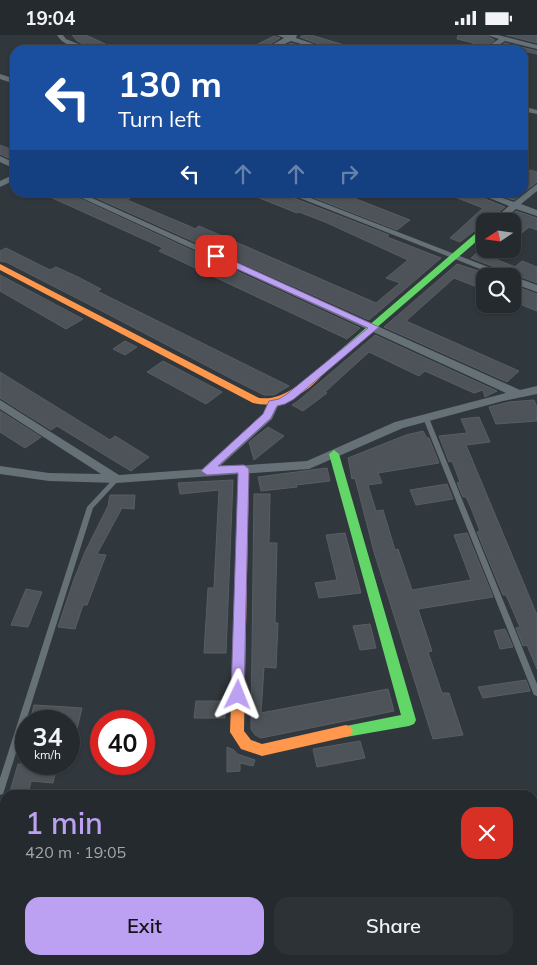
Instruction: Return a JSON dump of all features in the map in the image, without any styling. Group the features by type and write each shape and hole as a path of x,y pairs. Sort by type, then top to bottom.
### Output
{"street":[{"path":"60,35 63,40 74,45"},
{"path":"280,35 293,37 315,45"},
{"path":"490,35 537,47"},
{"path":"277,45 293,37"},
{"path":"494,45 504,39"},
{"path":"83,197 519,394"},
{"path":"301,197 485,268"},
{"path":"492,197 537,213"},
{"path":"506,213 525,197"},
{"path":"0,267 257,401 273,403 281,402 291,397 476,238"},
{"path":"521,283 537,289"},
{"path":"0,470 49,477 117,479 309,465 400,425 537,390"},
{"path":"207,471 268,415 273,403"},
{"path":"0,404 117,479"},
{"path":"244,469 237,732 246,745 262,750 315,737 409,720 334,454"}],"lane":[{"path":"426,418 537,693"},
{"path":"0,790 90,507 117,479"}],"building":[{"path":"72,35 86,35 107,45 85,45 77,41"},
{"path":"311,35 344,45 321,45 300,37"},
{"path":"458,35 485,35 495,40 488,45 471,45 474,43 457,39"},
{"path":"506,35 537,35 537,43"},
{"path":"274,36 280,38 269,45 256,45"},
{"path":"528,49 537,51 537,54 528,52"},
{"path":"0,145 10,149 10,159 0,154"},
{"path":"530,170 537,172 537,182 528,189 528,172"},
{"path":"50,197 76,197 360,328 347,339 159,251 163,248"},
{"path":"94,197 127,197 130,198 127,200 195,229 199,226 376,303 400,283 386,278 408,260 325,222 257,197 291,197 389,235 387,237 441,258 369,320"},
{"path":"312,197 351,197 410,220 397,230"},
{"path":"455,197 481,197 505,207 497,213 478,213 483,208"},
{"path":"505,197 518,197 514,200"},
{"path":"516,211 537,218 537,230 529,227 521,234 521,213 514,213"},
{"path":"476,214 476,230 460,242 450,238"},
{"path":"6,248 50,270 56,267 78,277 101,289 97,291 289,386 274,395 264,395 6,262 0,261 0,251"},
{"path":"476,254 476,258 493,258 515,267 522,261 537,267 537,283 521,277 521,268 497,268 471,258"},
{"path":"457,264 476,270 476,287 454,278 406,321 519,371 507,382 384,327"},
{"path":"0,275 83,319 66,329 0,291"},
{"path":"521,288 537,294 537,311 521,305"},
{"path":"375,335 497,391 485,397 483,390 474,393 425,371 419,376 369,352 325,392 327,393 303,411 292,405"},
{"path":"125,341 137,347 125,355 113,349"},
{"path":"163,361 222,392 206,404 147,372"},
{"path":"0,372 110,440 115,436 149,457 131,471 57,426 51,430 0,398"},
{"path":"534,400 537,407 537,421 496,424 489,407 509,402"},
{"path":"0,411 41,437 25,448 0,432"},
{"path":"479,417 490,442 466,445 537,615 537,669 527,645 523,646 516,628 520,627 506,595 503,595 477,532 480,531 471,508 466,497 463,497 457,483 460,482 452,461 449,462 439,436 467,433 461,419"},
{"path":"268,427 284,436 254,460 249,442"},
{"path":"423,431 427,438 429,438 439,463 378,473 382,483 368,485 376,511 383,510 395,550 398,549 412,590 471,580 454,535 467,533 493,597 418,609 432,651 428,652 442,693 449,693 463,735 433,739 374,552 355,478 352,479 348,458 406,435"},
{"path":"327,468 330,481 261,491 258,477"},
{"path":"233,480 226,653 204,653 208,588 214,588 219,490 180,494 178,483"},
{"path":"447,484 453,499 416,505 410,490"},
{"path":"254,494 270,494 269,543 277,543 275,623 278,623 276,668 264,667 261,713 388,689 394,711 261,738 255,735 251,729"},
{"path":"110,495 135,495 134,509 122,508 97,554 106,555 87,605 83,605 75,629 58,627 73,582 85,552 108,506"},
{"path":"345,533 361,593 319,598 315,583 337,580 326,535"},
{"path":"26,589 42,592 28,627 11,625"},
{"path":"370,624 376,648 360,650 353,626"},
{"path":"505,629 513,647 500,649 494,631"},
{"path":"526,680 530,691 483,698 478,687"},
{"path":"196,701 225,701 225,718 194,718"},
{"path":"34,705 82,708 80,716 80,710 33,710"},
{"path":"360,741 365,758 317,767 313,749"},
{"path":"227,747 234,750 237,754 255,760 253,766 240,763 240,771 227,772"},
{"path":"15,774 55,775 53,783 31,781 29,790 10,790"}],"traffic: fast":[{"path":"320,372 476,238"},
{"path":"334,454 409,720 346,731"}],"traffic: slow":[{"path":"0,267 257,401 276,402 284,399 299,390 320,372"},
{"path":"244,469 237,732 246,745 262,750 346,731"}],"route":[{"path":"216,256 374,327 291,397 281,402 273,403 268,415 207,471 244,469 238,695"}]}
